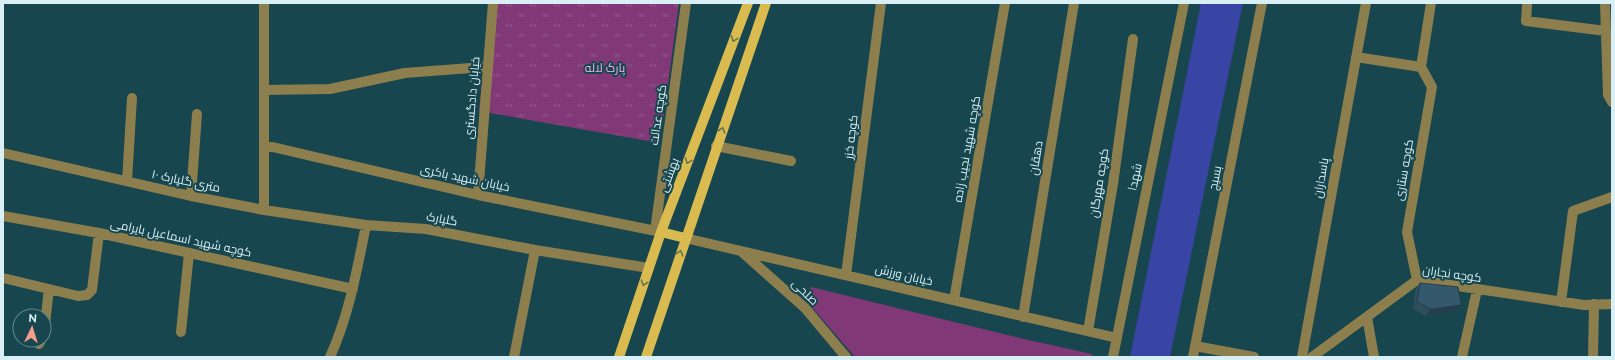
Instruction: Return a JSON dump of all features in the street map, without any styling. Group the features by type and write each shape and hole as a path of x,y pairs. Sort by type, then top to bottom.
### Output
{"main road":[{"name":"بهشتی","path":"619,357 649,268 658,231 748,3"},
{"path":"646,357 716,146 766,3"},
{"path":"658,231 685,238"}],"street":[{"path":"264,3 264,210"},
{"name":"خیابان دادگستری","path":"478,194 493,3"},
{"name":"کوچه عدالت","path":"658,231 686,3"},
{"name":"کوچه خزر","path":"846,275 881,3"},
{"name":"کوچه شهید نجیب زاده","path":"954,300 1005,3"},
{"name":"دهقان","path":"1023,317 1074,3"},
{"name":"شهدا","path":"1113,357 1184,3"},
{"name":"بسیج","path":"1193,357 1262,3"},
{"name":"پاسداران","path":"1302,357 1366,3"},
{"path":"1356,57 1421,68 1431,3"},
{"path":"1605,3 1608,96 1612,102"},
{"path":"1527,5 1526,21 1606,30"},
{"name":"کوچه مهرگان","path":"1088,331 1113,184 1133,38"},
{"path":"264,90 330,89 405,73 484,67"},
{"name":"کوچه ستاری","path":"1417,280 1407,232 1432,87 1421,68"},
{"path":"127,181 132,98"},
{"path":"191,196 197,114"},
{"name":"خیابان شهید باکری","path":"264,145 478,194 658,231"},
{"path":"716,146 791,161"},
{"name":"۱۰ متری گلپارک","path":"3,153 191,196 264,210 366,225"},
{"path":"1561,302 1573,211 1612,197"},
{"name":"کوچه شهید اسماعیل بایرامی","path":"3,216 99,233 353,289"},
{"path":"330,357 340,335 353,289 366,225"},
{"name":"گلپارک","path":"366,225 426,229 535,250 649,268"},
{"path":"3,278 78,296 87,295 92,290 99,233"},
{"name":"خیابان ورزش","path":"685,238 1117,338"},
{"path":"514,357 535,250"},
{"name":"صلحی","path":"740,251 805,308 846,357"},
{"path":"181,332 188,253"},
{"name":"کوچه نجاران","path":"1312,357 1417,280 1561,302 1612,304"},
{"path":"47,308 49,289"},
{"path":"1462,357 1477,290"},
{"path":"1593,357 1594,304"},
{"path":"1368,316 1374,357"},
{"path":"1195,346 1254,357"}],"green space":[{"name":"پارک لاله","path":"490,3 679,3 660,143 479,111"},
{"path":"811,287 1092,354 1092,356 1096,357 855,357 804,298"}],"shaded area":[{"path":"1201,3 1243,3 1170,357 1130,357"}],"building":[{"path":"1420,283 1458,287 1461,305 1431,309 1417,302"}]}
